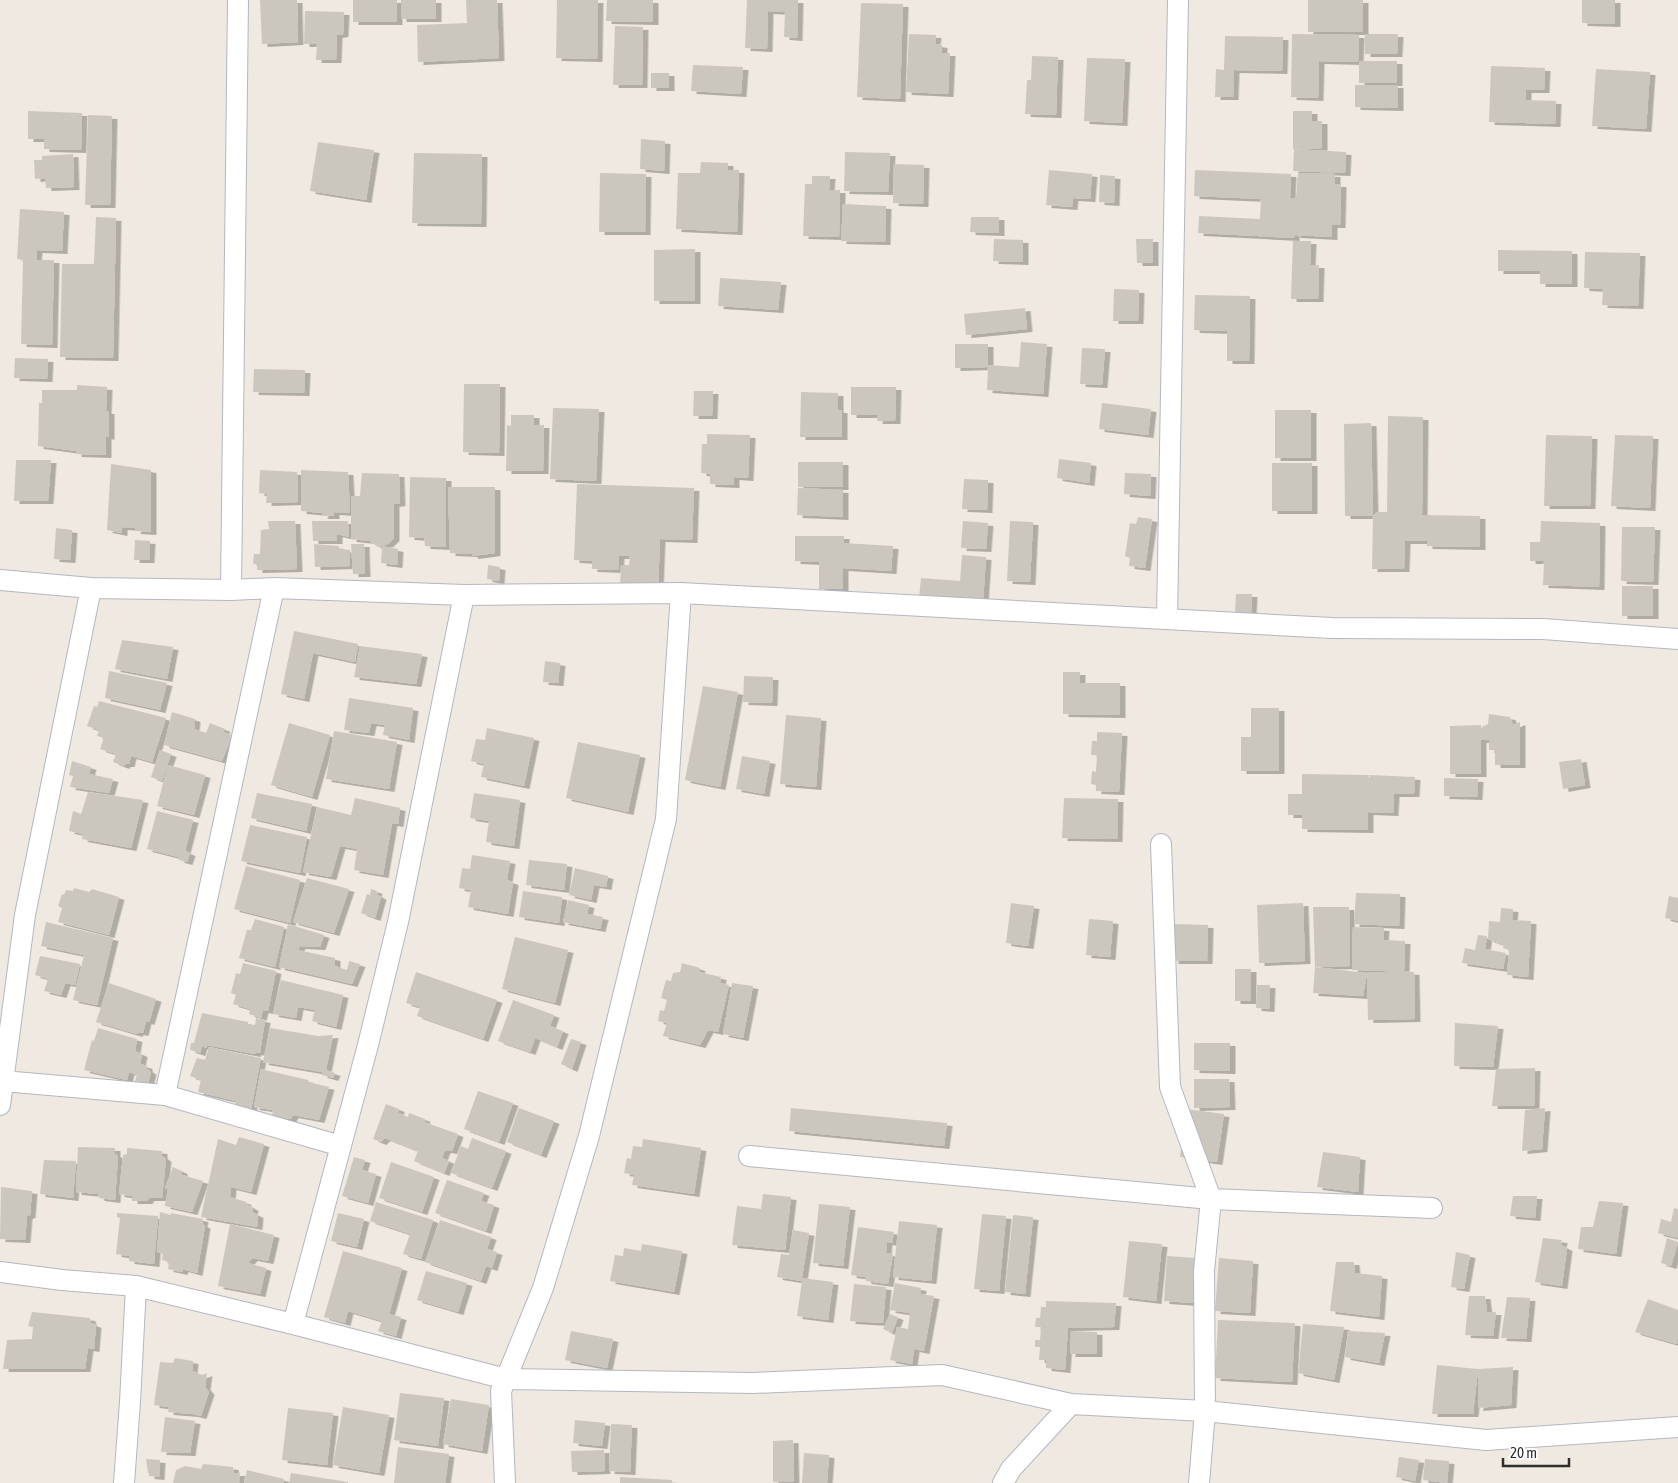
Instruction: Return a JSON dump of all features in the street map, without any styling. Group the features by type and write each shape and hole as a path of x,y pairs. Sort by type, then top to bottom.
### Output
{"street":[{"path":"231,590 238,0"},
{"path":"1167,619 1178,0"},
{"path":"0,580 91,588 231,590 274,588 464,595 680,593 1332,628 1543,629 1678,639"},
{"path":"0,1104 25,915 91,588"},
{"path":"166,1095 274,588"},
{"path":"506,1483 501,1391 543,1288 589,1136 666,819 680,593"},
{"path":"293,1324 398,922 464,595"},
{"path":"1161,844 1170,1087 1211,1199 1204,1271 1205,1411 1199,1483"},
{"path":"3,1081 166,1095 341,1146"},
{"path":"749,1156 1211,1199 1432,1208"},
{"path":"0,1272 62,1280 136,1286 506,1379 753,1383 942,1375 1071,1404 1205,1411 1486,1440 1678,1427"},
{"path":"124,1483 136,1286"},
{"path":"1003,1483 1011,1469 1071,1404"}],"building":[{"path":"260,0 297,0 298,42 262,44"},
{"path":"353,0 397,0 397,22 353,22"},
{"path":"401,0 436,0 436,19 401,19"},
{"path":"466,0 497,0 499,58 418,62 417,25 467,23"},
{"path":"557,0 598,0 597,59 556,58"},
{"path":"607,0 653,0 653,22 606,21"},
{"path":"747,0 798,0 797,38 784,37 785,12 768,11 767,49 745,48"},
{"path":"1308,0 1363,0 1363,32 1308,32"},
{"path":"1582,0 1615,0 1615,24 1582,23"},
{"path":"861,3 903,4 900,99 857,97"},
{"path":"305,11 344,12 343,34 337,35 336,60 316,60 317,44 304,44"},
{"path":"615,26 643,27 642,85 613,85"},
{"path":"909,34 936,35 935,44 942,45 942,53 950,53 948,94 906,92"},
{"path":"1292,34 1359,35 1358,62 1319,61 1318,98 1291,97"},
{"path":"1365,34 1398,34 1397,54 1365,54"},
{"path":"1225,36 1283,37 1282,71 1234,70 1233,97 1215,97 1216,69 1224,70"},
{"path":"1032,56 1058,57 1056,115 1025,114 1027,80 1031,80"},
{"path":"1087,58 1125,59 1122,123 1084,121"},
{"path":"1359,61 1397,61 1397,83 1359,83"},
{"path":"693,65 743,67 741,94 691,91"},
{"path":"1491,66 1545,68 1544,90 1526,90 1526,100 1556,101 1555,124 1489,122"},
{"path":"1596,69 1650,72 1646,129 1592,126"},
{"path":"651,73 669,73 669,88 651,88"},
{"path":"1355,85 1398,85 1398,108 1355,107"},
{"path":"28,111 82,113 81,150 44,149 44,139 28,139"},
{"path":"1293,111 1312,111 1312,121 1322,121 1322,148 1293,149"},
{"path":"88,115 112,116 110,205 85,205"},
{"path":"641,139 665,141 664,171 640,169"},
{"path":"318,142 374,150 366,200 310,191"},
{"path":"1294,149 1346,152 1345,173 1293,171"},
{"path":"845,152 890,153 888,192 844,191"},
{"path":"414,153 482,154 481,224 412,223"},
{"path":"73,154 74,187 46,188 45,178 35,179 34,160 42,160 42,156"},
{"path":"701,162 728,163 728,170 739,170 737,232 676,229 678,173 700,173"},
{"path":"894,164 924,165 923,204 893,203"},
{"path":"1049,170 1092,174 1090,199 1073,198 1072,207 1046,205"},
{"path":"1195,170 1291,174 1290,198 1296,198 1298,173 1335,174 1335,184 1341,184 1340,225 1332,225 1332,237 1295,235 1295,223 1294,238 1198,233 1199,216 1260,219 1261,199 1194,196"},
{"path":"600,173 646,174 645,232 599,232"},
{"path":"1100,175 1115,176 1114,203 1099,202"},
{"path":"812,176 830,176 829,190 840,190 839,237 803,236 805,184 812,184"},
{"path":"843,204 886,206 885,242 841,241"},
{"path":"20,209 64,212 62,251 37,250 36,260 54,260 52,345 21,344 23,260 17,259"},
{"path":"96,217 116,218 113,358 60,357 62,264 94,264"},
{"path":"971,217 999,217 999,233 970,232"},
{"path":"994,239 1023,240 1023,262 993,261"},
{"path":"1136,239 1153,239 1153,263 1137,263"},
{"path":"1293,241 1311,241 1310,265 1319,265 1318,299 1291,299"},
{"path":"695,249 695,301 654,301 654,250"},
{"path":"1498,250 1572,251 1572,284 1540,284 1540,271 1498,271"},
{"path":"1585,252 1640,253 1638,306 1602,305 1603,289 1584,288"},
{"path":"720,278 781,282 778,310 718,306"},
{"path":"1114,289 1139,290 1138,321 1113,321"},
{"path":"1195,295 1250,296 1249,361 1227,361 1227,331 1194,330"},
{"path":"1025,308 1027,329 966,335 964,314"},
{"path":"1021,342 1047,344 1043,394 987,390 988,367 955,368 955,344 988,344 988,365 1019,367"},
{"path":"1082,348 1105,349 1102,385 1080,384"},
{"path":"15,358 48,359 47,379 14,378"},
{"path":"254,369 305,370 304,393 253,392"},
{"path":"464,384 500,384 499,453 463,452"},
{"path":"77,385 107,387 106,411 109,411 109,437 106,436 106,455 76,454 76,451 38,446 39,403 42,403 42,390 77,390"},
{"path":"851,387 896,387 895,421 877,421 878,415 851,415"},
{"path":"694,391 713,391 712,416 693,416"},
{"path":"801,392 838,393 838,410 842,410 842,437 800,437"},
{"path":"1102,403 1151,409 1148,435 1099,429"},
{"path":"553,408 599,409 596,481 550,479"},
{"path":"1275,410 1311,410 1311,458 1275,458"},
{"path":"511,415 534,415 534,425 544,425 543,471 506,471 507,425 511,426"},
{"path":"1388,416 1423,417 1422,515 1480,516 1480,547 1427,546 1427,541 1405,541 1404,569 1372,569 1373,516 1377,512 1387,512"},
{"path":"1371,423 1373,516 1345,516 1344,424"},
{"path":"707,434 750,435 748,478 734,477 734,485 710,484 710,474 701,473 702,444 707,444"},
{"path":"1546,435 1592,436 1590,506 1544,506"},
{"path":"1615,435 1653,436 1650,508 1611,506"},
{"path":"1059,459 1091,463 1089,483 1057,478"},
{"path":"16,460 51,460 48,501 14,501"},
{"path":"798,462 843,462 843,487 798,487"},
{"path":"1272,463 1312,463 1312,511 1272,511"},
{"path":"111,464 151,470 151,532 135,531 136,528 122,527 122,533 107,530"},
{"path":"260,470 297,472 298,502 266,503 267,494 259,493"},
{"path":"301,470 348,472 350,513 334,512 334,516 322,516 323,513 301,511"},
{"path":"362,473 399,474 400,503 394,504 394,538 388,544 378,547 370,541 351,539 351,496 360,496"},
{"path":"1125,473 1151,474 1150,496 1124,494"},
{"path":"410,477 446,478 446,547 425,546 424,538 409,537"},
{"path":"964,479 988,480 987,510 962,509"},
{"path":"577,484 694,488 692,540 660,539 658,589 620,588 621,565 629,565 630,556 619,556 618,570 592,569 592,561 574,560"},
{"path":"448,487 495,487 495,553 473,556 472,554 450,553"},
{"path":"798,488 843,490 843,517 797,515"},
{"path":"1138,517 1152,519 1145,568 1129,566 1130,558 1125,556 1130,523 1136,524"},
{"path":"268,521 295,521 297,569 257,570 257,565 253,563 254,554 260,554 261,530 269,529"},
{"path":"312,521 348,521 349,537 337,534 337,541 313,541"},
{"path":"963,521 988,523 986,549 961,548"},
{"path":"1010,521 1033,522 1030,582 1007,581"},
{"path":"1541,521 1600,523 1599,587 1543,585 1544,561 1530,561 1530,542 1540,542"},
{"path":"1622,527 1655,527 1653,582 1621,581"},
{"path":"56,528 72,530 70,560 54,559"},
{"path":"795,536 844,536 844,543 893,546 891,571 843,568 843,589 819,589 819,562 795,561"},
{"path":"135,540 150,541 149,560 134,560"},
{"path":"314,544 339,546 339,549 350,550 350,566 315,567"},
{"path":"351,544 364,544 365,574 353,574"},
{"path":"382,546 398,549 397,565 381,563"},
{"path":"962,555 986,557 983,602 919,598 921,578 960,581"},
{"path":"488,565 500,567 499,581 487,579"},
{"path":"1622,586 1653,586 1653,616 1622,616"},
{"path":"1236,594 1252,594 1251,614 1235,613"},
{"path":"294,631 358,644 355,662 313,653 304,699 281,694"},
{"path":"122,640 173,647 167,679 115,669"},
{"path":"360,646 422,654 416,684 354,677"},
{"path":"545,661 560,663 558,683 543,682"},
{"path":"109,671 167,683 160,710 105,698"},
{"path":"1063,672 1080,672 1080,683 1120,683 1120,715 1063,714"},
{"path":"744,676 773,677 772,703 743,702"},
{"path":"703,686 738,692 720,787 685,780"},
{"path":"349,698 413,708 409,740 383,735 385,725 371,723 369,733 344,730"},
{"path":"99,701 166,718 152,762 131,756 129,764 124,766 113,762 116,754 100,749 104,738 97,736 99,730 87,726 94,706 97,707"},
{"path":"1251,708 1279,708 1279,771 1241,771 1241,737 1251,737"},
{"path":"172,712 195,719 194,729 206,733 210,723 225,729 223,732 232,735 222,761 164,745"},
{"path":"1489,714 1510,717 1513,725 1520,722 1520,765 1495,765 1495,750 1489,750 1489,740 1481,740 1482,727 1488,724"},
{"path":"786,715 821,718 816,787 780,784"},
{"path":"289,723 330,735 312,797 271,785"},
{"path":"1481,725 1481,774 1450,774 1450,726"},
{"path":"487,728 534,738 524,786 481,777 484,764 471,761 476,739 485,740"},
{"path":"334,731 397,742 389,789 326,779"},
{"path":"1097,732 1122,733 1119,792 1096,791 1096,785 1091,784 1092,771 1096,772 1097,755 1091,755 1092,741 1097,741"},
{"path":"578,742 640,755 628,812 566,798"},
{"path":"160,750 171,754 162,781 151,777"},
{"path":"742,756 770,761 764,794 736,789"},
{"path":"1581,759 1585,785 1563,789 1559,762"},
{"path":"72,761 91,767 89,774 113,779 109,793 70,787 73,776 69,775"},
{"path":"168,765 205,775 194,815 157,806"},
{"path":"1302,774 1369,775 1368,803 1370,775 1415,777 1414,794 1394,794 1393,813 1368,812 1368,830 1302,829 1302,815 1288,815 1288,794 1302,794"},
{"path":"1444,778 1478,779 1477,797 1444,796"},
{"path":"88,792 143,800 131,848 82,839 83,834 69,831 73,811 81,814"},
{"path":"257,793 312,804 306,831 251,818"},
{"path":"474,793 520,800 514,846 486,842 489,821 470,818"},
{"path":"355,798 400,808 398,824 392,823 383,875 354,870 357,849 340,846 331,877 303,872 317,807 351,815"},
{"path":"1064,798 1118,799 1117,839 1062,838"},
{"path":"157,811 193,820 185,851 190,853 187,862 179,860 178,857 147,849"},
{"path":"250,825 307,837 300,873 241,861"},
{"path":"472,855 510,861 507,880 513,882 508,914 468,907 471,890 459,888 462,868 470,869"},
{"path":"529,860 567,864 564,890 526,885"},
{"path":"246,866 300,880 290,923 234,909"},
{"path":"575,868 608,876 606,887 594,885 591,900 569,895"},
{"path":"307,878 349,889 334,933 293,922"},
{"path":"74,888 89,892 92,889 119,897 109,935 58,922 62,908 58,906 62,894 64,895 66,890 73,891"},
{"path":"371,889 377,891 376,894 381,897 375,918 361,913 367,894 370,895"},
{"path":"523,891 562,897 559,923 519,917"},
{"path":"1356,893 1400,894 1399,926 1354,924"},
{"path":"1669,896 1678,898 1678,921 1665,918"},
{"path":"568,900 589,905 587,914 603,917 600,929 563,922"},
{"path":"1011,903 1034,906 1028,946 1006,943"},
{"path":"1303,903 1305,961 1259,963 1257,905"},
{"path":"1313,907 1349,907 1350,966 1315,967"},
{"path":"1501,908 1513,909 1512,920 1531,921 1528,977 1507,975 1509,950 1503,948 1504,945 1488,939 1489,921 1500,922"},
{"path":"255,919 284,927 275,967 239,958 247,930 251,930"},
{"path":"1089,919 1113,921 1110,957 1086,955"},
{"path":"46,922 113,938 97,1005 73,1000 84,955 41,946"},
{"path":"288,924 324,935 320,947 300,946 298,950 335,958 335,966 347,970 349,961 360,964 352,984 279,967"},
{"path":"1174,924 1208,925 1207,961 1173,961"},
{"path":"1353,927 1384,928 1383,940 1405,941 1404,971 1414,972 1415,1019 1368,1020 1367,973 1401,971 1352,970"},
{"path":"1478,935 1487,936 1485,949 1506,953 1503,969 1462,963 1465,948 1475,950"},
{"path":"515,937 568,950 555,1003 502,989"},
{"path":"40,956 80,964 75,985 65,983 61,995 44,991 48,979 35,975"},
{"path":"243,963 276,971 268,1011 263,1010 261,1018 249,1014 250,1009 233,1004 236,995 231,993 236,973 240,974"},
{"path":"682,963 700,968 699,972 721,977 720,983 729,985 718,1032 708,1030 700,1045 663,1036 667,1023 658,1021 660,1010 664,1011 667,1000 661,998 666,980 671,981 673,973 680,972"},
{"path":"1315,967 1367,973 1363,996 1313,993"},
{"path":"1235,969 1251,969 1251,1001 1235,1001"},
{"path":"416,972 497,1000 483,1039 417,1016 420,1007 406,1003"},
{"path":"281,980 343,995 336,1027 312,1021 315,1010 298,1007 296,1018 273,1014"},
{"path":"109,983 156,999 149,1022 146,1021 143,1033 138,1032 137,1034 96,1022"},
{"path":"732,983 753,986 743,1038 723,1034"},
{"path":"1257,985 1270,985 1269,1009 1256,1008"},
{"path":"513,1000 554,1015 550,1026 563,1031 557,1047 535,1038 530,1052 498,1041"},
{"path":"202,1013 255,1025 256,1018 265,1020 260,1053 256,1052 255,1054 207,1045 207,1048 202,1046 200,1053 190,1050 191,1043 194,1043"},
{"path":"1455,1023 1498,1026 1493,1067 1454,1066"},
{"path":"98,1028 137,1039 135,1051 142,1054 140,1064 147,1066 147,1069 151,1072 147,1087 134,1084 137,1075 129,1072 127,1080 84,1070 92,1040 94,1041"},
{"path":"270,1028 318,1036 333,1035 326,1070 335,1073 333,1078 322,1075 322,1072 263,1062"},
{"path":"571,1039 581,1042 572,1069 561,1064"},
{"path":"1194,1043 1230,1043 1230,1071 1194,1070"},
{"path":"209,1047 261,1058 251,1110 235,1105 236,1101 198,1092 201,1080 190,1076 197,1058 205,1060"},
{"path":"1535,1068 1534,1106 1492,1106 1496,1069"},
{"path":"261,1069 329,1087 319,1120 293,1115 291,1119 272,1116 273,1110 254,1107"},
{"path":"1194,1079 1229,1079 1230,1107 1194,1108"},
{"path":"478,1091 513,1103 499,1142 464,1129"},
{"path":"386,1104 399,1109 398,1113 408,1117 409,1113 425,1119 424,1122 458,1134 452,1151 445,1150 442,1158 449,1161 444,1173 414,1161 418,1151 385,1138 381,1142 373,1139"},
{"path":"519,1108 554,1121 541,1155 507,1142"},
{"path":"791,1108 947,1123 944,1146 789,1131"},
{"path":"1545,1108 1542,1149 1522,1151 1525,1110"},
{"path":"1186,1109 1224,1114 1217,1162 1180,1157"},
{"path":"239,1137 264,1144 251,1192 231,1187 230,1197 246,1202 246,1204 253,1208 252,1212 258,1215 257,1227 201,1217 218,1139 236,1145"},
{"path":"472,1138 506,1151 492,1188 451,1173 461,1146 468,1149"},
{"path":"643,1139 701,1148 694,1194 632,1185 634,1175 624,1173 627,1158 631,1159 633,1146 642,1147"},
{"path":"78,1147 115,1148 115,1154 118,1156 115,1200 99,1198 98,1194 76,1192"},
{"path":"127,1148 162,1151 162,1156 166,1159 162,1198 132,1201 132,1196 119,1194 123,1155 127,1154"},
{"path":"1323,1152 1360,1157 1358,1192 1317,1187"},
{"path":"354,1157 365,1160 362,1170 376,1174 368,1203 342,1196"},
{"path":"44,1160 76,1161 73,1198 40,1194"},
{"path":"391,1162 434,1177 422,1212 379,1198"},
{"path":"173,1167 182,1171 182,1175 203,1181 192,1212 165,1206 168,1189 165,1188"},
{"path":"447,1180 484,1193 481,1201 494,1205 486,1231 435,1213"},
{"path":"1,1187 32,1191 25,1240 0,1239"},
{"path":"763,1194 791,1197 785,1250 732,1245 737,1206 761,1209"},
{"path":"1513,1196 1537,1196 1535,1218 1510,1216"},
{"path":"1599,1201 1623,1203 1616,1254 1578,1249 1581,1227 1593,1227"},
{"path":"376,1202 433,1220 421,1259 403,1254 410,1234 370,1221"},
{"path":"819,1204 850,1207 843,1266 813,1263"},
{"path":"1674,1208 1678,1209 1678,1238 1658,1233 1661,1219 1671,1222"},
{"path":"160,1212 203,1219 202,1224 205,1226 197,1273 183,1269 182,1272 168,1269 169,1262 162,1260 163,1254 157,1252"},
{"path":"117,1213 158,1216 154,1264 129,1261 129,1256 116,1254 120,1218 117,1217"},
{"path":"338,1213 364,1219 357,1247 331,1241"},
{"path":"982,1214 1006,1216 999,1291 974,1289"},
{"path":"1013,1215 1033,1217 1025,1294 1005,1292"},
{"path":"440,1220 491,1237 487,1249 497,1252 492,1268 486,1266 481,1281 425,1262"},
{"path":"899,1221 937,1225 931,1281 893,1277"},
{"path":"230,1224 274,1235 268,1261 252,1258 248,1263 266,1268 260,1294 218,1286"},
{"path":"858,1227 894,1232 892,1243 887,1242 886,1253 893,1254 888,1284 866,1281 865,1277 851,1275"},
{"path":"793,1230 809,1233 802,1278 833,1282 828,1320 797,1316 802,1281 777,1277 781,1254 789,1255"},
{"path":"1543,1238 1562,1240 1561,1245 1567,1248 1562,1286 1535,1282"},
{"path":"1667,1238 1678,1242 1671,1266 1661,1263"},
{"path":"1129,1241 1162,1244 1156,1301 1123,1297"},
{"path":"642,1244 682,1251 674,1292 610,1281 615,1255 623,1256 624,1248 641,1251"},
{"path":"343,1251 402,1268 389,1314 401,1317 396,1336 378,1331 382,1321 348,1311 345,1323 324,1317"},
{"path":"1456,1252 1470,1255 1464,1289 1451,1287"},
{"path":"1167,1256 1196,1258 1193,1303 1164,1301"},
{"path":"1219,1258 1253,1261 1250,1313 1215,1311"},
{"path":"1336,1262 1354,1262 1355,1273 1382,1276 1379,1317 1330,1311"},
{"path":"426,1271 467,1283 458,1312 417,1300"},
{"path":"895,1283 921,1288 920,1294 934,1296 924,1351 914,1349 912,1364 890,1360 897,1327 908,1329 910,1313 890,1310"},
{"path":"854,1284 886,1287 883,1323 850,1321"},
{"path":"1469,1296 1485,1296 1487,1312 1496,1312 1493,1336 1465,1335"},
{"path":"1507,1297 1530,1298 1526,1339 1501,1338"},
{"path":"1648,1299 1678,1310 1677,1344 1635,1332"},
{"path":"1046,1301 1116,1303 1114,1327 1068,1328 1065,1370 1046,1368 1046,1360 1039,1360 1040,1347 1035,1347 1035,1340 1040,1340 1041,1327 1035,1327 1036,1318 1040,1318 1041,1307 1046,1307"},
{"path":"32,1312 90,1318 91,1323 96,1325 94,1349 88,1348 85,1369 3,1369 7,1340 32,1339 33,1327 28,1326"},
{"path":"890,1314 898,1317 892,1333 883,1329"},
{"path":"1218,1320 1295,1323 1292,1382 1215,1378"},
{"path":"1303,1324 1344,1327 1334,1380 1298,1373"},
{"path":"571,1331 613,1339 607,1368 565,1360"},
{"path":"1071,1331 1097,1332 1097,1354 1070,1354"},
{"path":"1348,1331 1385,1333 1379,1363 1345,1357"},
{"path":"175,1358 193,1361 192,1371 202,1375 207,1373 205,1387 209,1392 201,1416 168,1412 169,1407 154,1405 160,1362 173,1363"},
{"path":"1437,1365 1478,1369 1473,1414 1432,1414"},
{"path":"1513,1367 1511,1405 1478,1408 1478,1369"},
{"path":"400,1393 444,1398 438,1446 394,1440"},
{"path":"451,1399 489,1405 482,1451 443,1444"},
{"path":"343,1407 389,1415 379,1473 333,1465"},
{"path":"288,1408 333,1413 327,1465 282,1460"},
{"path":"165,1417 195,1421 190,1453 161,1452"},
{"path":"575,1420 605,1423 602,1446 573,1443"},
{"path":"611,1424 632,1425 630,1472 609,1471"},
{"path":"793,1440 794,1482 773,1482 773,1441"},
{"path":"398,1447 449,1454 445,1483 394,1483"},
{"path":"604,1450 605,1471 572,1472 571,1451"},
{"path":"804,1453 829,1455 827,1483 802,1483"},
{"path":"1399,1457 1419,1460 1415,1481 1396,1477"},
{"path":"146,1459 160,1460 159,1477 149,1476"},
{"path":"1425,1459 1449,1461 1447,1483 1423,1480"},
{"path":"203,1464 233,1467 234,1473 240,1473 239,1483 173,1483 176,1470 185,1466 201,1469"},
{"path":"247,1470 284,1479 283,1483 244,1483"},
{"path":"291,1473 348,1482 348,1483 289,1483"},
{"path":"620,1477 672,1480 672,1483 620,1483"}]}
